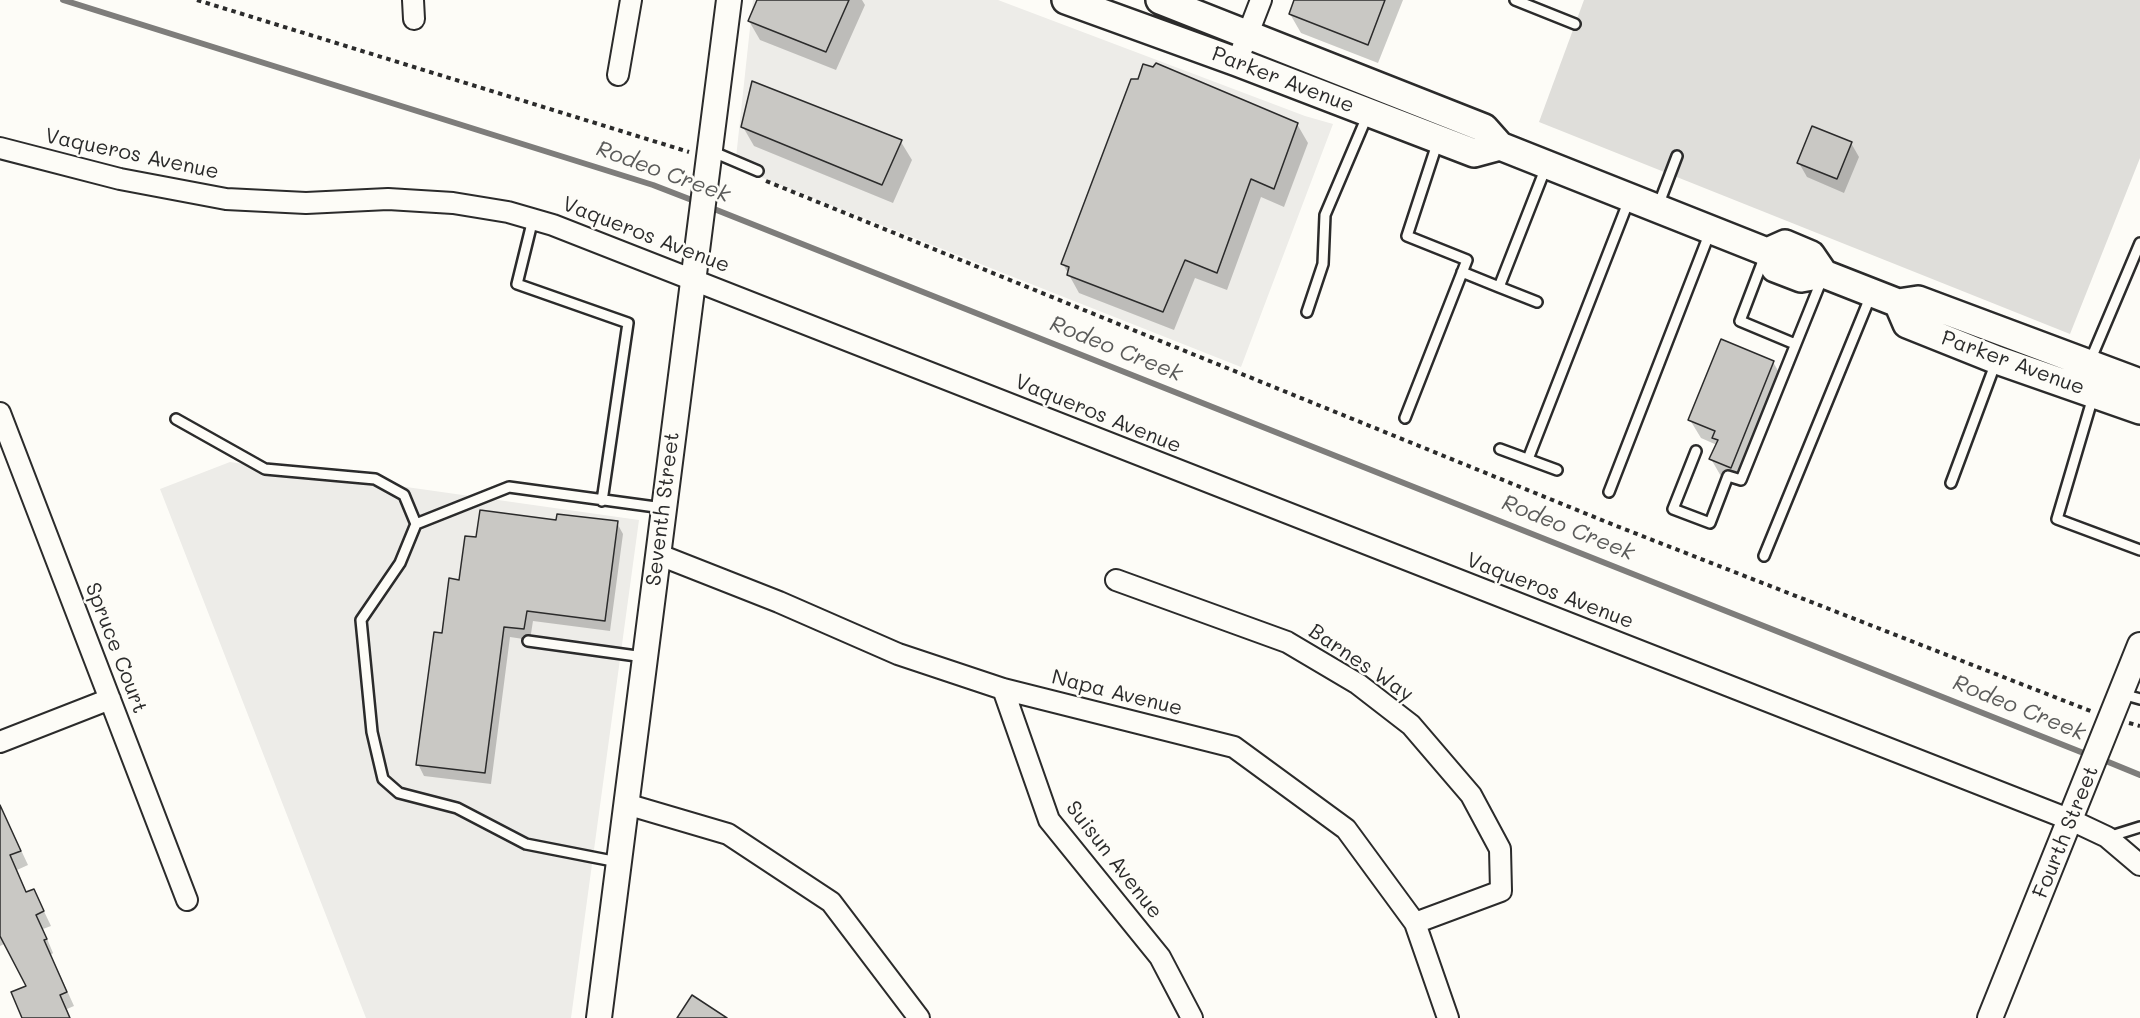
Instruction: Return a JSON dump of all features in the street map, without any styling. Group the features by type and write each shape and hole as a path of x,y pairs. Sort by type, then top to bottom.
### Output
{"main road":[{"name":"Parker Avenue","path":"1066,0 1237,62 1474,153 1500,146"},
{"name":"Parker Avenue","path":"1160,0 1484,128 1500,146 1767,252 1785,244 1811,255 1824,274 1872,293 1898,303 1918,300 2140,383"},
{"name":"Parker Avenue","path":"1898,303 1907,324 1997,360 2095,392 2140,410"}],"street":[{"path":"618,75 631,0"},
{"name":"Seventh Street","path":"599,1018 729,0"},
{"path":"1237,62 1261,0"},
{"name":"Vaqueros Avenue","path":"0,148 120,179 225,199 306,203 388,199 453,203 508,212 533,219 693,278 1102,441 2071,820 2108,837 2140,865"},
{"name":"Spruce Court","path":"0,413 187,900"},
{"name":"Napa Avenue","path":"657,554 779,602 898,654 1003,689 1234,747 1346,829 1415,923 1448,1018"},
{"name":"Barnes Way","path":"1116,580 1287,642 1358,684 1411,724 1471,795 1500,849 1501,891 1415,923"},
{"name":"Fourth Street","path":"1990,1018 2109,724 2130,696 2140,645"},
{"name":"Suisun Avenue","path":"1003,689 1049,820 1160,957 1192,1018"},
{"path":"0,742 110,699"},
{"path":"626,804 728,834 831,902 919,1018"}],"lane":[{"path":"1515,0 1575,24"},
{"path":"1307,312 1323,264 1325,215 1369,112"},
{"path":"1405,418 1467,260 1407,236 1438,139"},
{"path":"1657,208 1677,156"},
{"path":"709,161 758,171"},
{"path":"1499,287 1547,165"},
{"path":"1528,459 1630,198"},
{"path":"533,219 517,284 628,323 602,501"},
{"path":"1609,492 1711,230"},
{"path":"2089,363 2140,243"},
{"path":"1767,252 1740,321 1795,344"},
{"path":"1462,272 1538,302"},
{"path":"1696,451 1673,508 1710,523 1728,476 1741,480 1824,274"},
{"path":"1764,555 1872,293"},
{"path":"1951,483 1997,360"},
{"path":"2095,392 2057,519 2140,550"},
{"path":"176,419 265,469 375,479 404,495 416,524 400,563 361,620 372,732 383,779 399,793 457,808 526,844 618,862"},
{"path":"1500,449 1557,470"},
{"path":"416,524 509,487 664,508"},
{"path":"528,641 644,657"},
{"path":"2108,837 2140,827"}],"path":[{"path":"197,0 709,161"},
{"path":"765,181 2109,724 2140,726"}],"shaded area":[{"path":"753,0 998,0 1305,116 1333,124 1241,367 735,167"},
{"path":"1584,0 2140,0 2140,158 2070,334 1539,122"},
{"path":"230,462 639,520 571,1018 366,1018 160,489"}],"building":[{"path":"757,0 849,0 826,52 748,21"},
{"path":"1294,0 1385,0 1368,45 1289,14"},
{"path":"1156,63 1298,123 1274,189 1251,179 1217,273 1185,260 1163,312 1067,275 1069,267 1061,264 1131,79 1138,79 1143,64 1153,67"},
{"path":"752,81 902,140 882,185 741,127"},
{"path":"1812,126 1852,142 1837,179 1797,163"},
{"path":"1721,339 1774,361 1731,468 1709,459 1718,440 1712,438 1715,431 1688,420"},
{"path":"480,510 556,520 557,514 618,521 605,621 527,611 524,629 504,627 485,773 416,765 434,632 442,633 449,578 459,580 465,536 476,537"},
{"path":"0,805 21,851 10,855 26,892 34,889 44,911 36,915 47,939 44,940 67,992 60,995 70,1018 22,1018 11,992 26,986 0,936"},
{"path":"692,995 727,1018 677,1018"}],"waterway":[{"name":"Rodeo Creek","path":"63,0 653,185 697,202"},
{"name":"Rodeo Creek","path":"709,207 2091,756"},
{"name":"Rodeo Creek","path":"2101,759 2140,775"}]}
